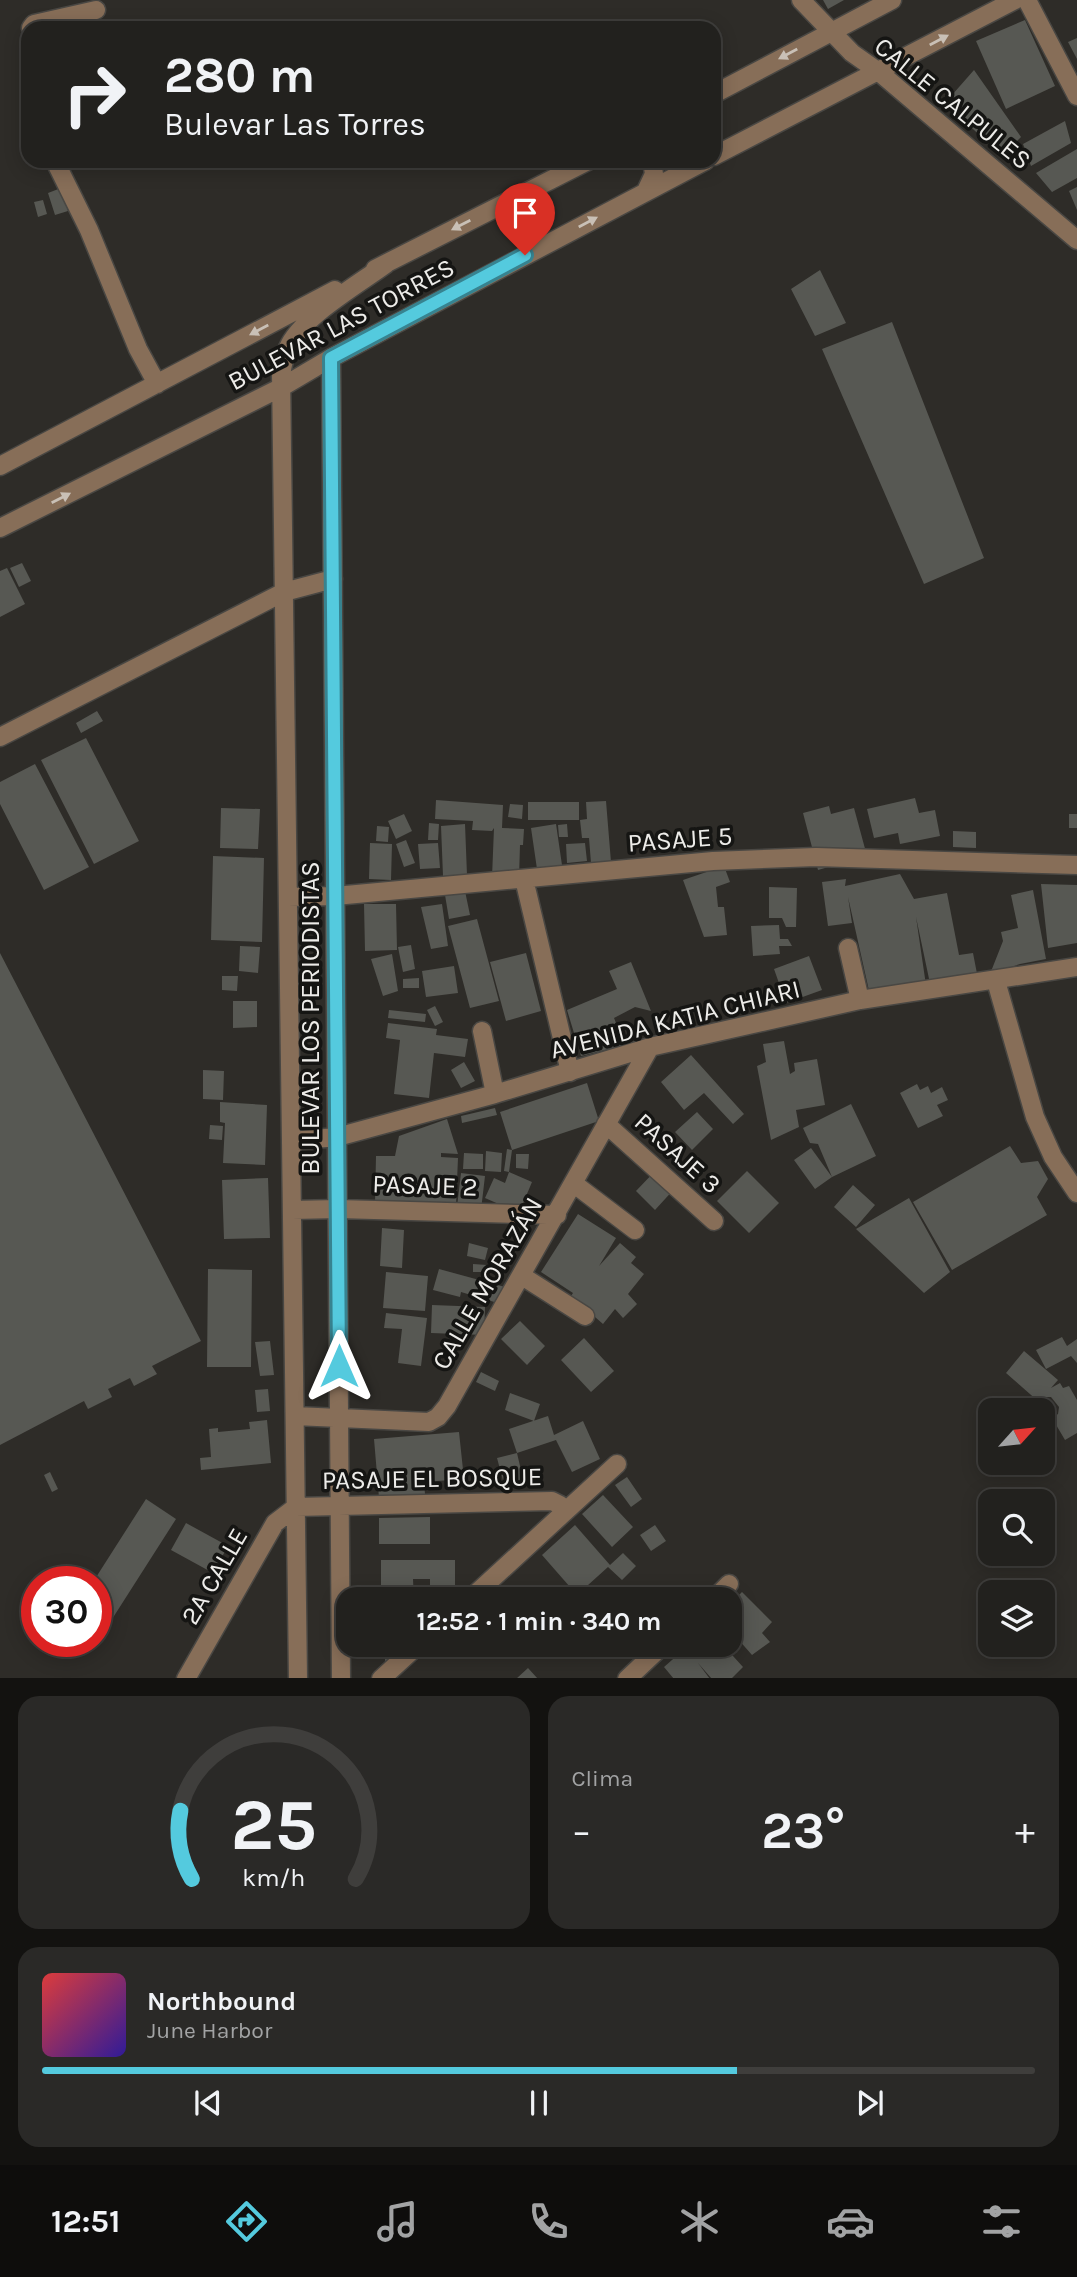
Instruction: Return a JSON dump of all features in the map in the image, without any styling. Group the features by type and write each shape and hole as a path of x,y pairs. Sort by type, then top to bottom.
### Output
{"street":[{"name":"CALLE CALPULES","path":"800,0 852,53 879,72 1077,240"},
{"path":"721,90 892,0"},
{"path":"721,152 1015,0"},
{"path":"1027,0 1077,96"},
{"path":"46,21 96,9"},
{"path":"58,168 89,230 138,349 157,384"},
{"name":"BULEVAR LAS TORRES","path":"0,466 574,168"},
{"path":"646,191 654,174 653,168"},
{"name":"BULEVAR LAS TORRES","path":"0,528 282,387 331,358 691,168"},
{"name":"BULEVAR LOS PERIODISTAS","path":"298,1678 281,374 287,349 295,334 307,321 386,264"},
{"name":"BULEVAR LOS PERIODISTAS","path":"331,358 341,1678"},
{"path":"0,737 284,592 333,579"},
{"name":"PASAJE 5","path":"288,897 335,896 713,861 816,857 1077,865"},
{"path":"524,879 570,1072"},
{"path":"848,948 860,1000"},
{"name":"AVENIDA KATIA CHIARI","path":"291,1141 337,1137 495,1094 650,1047 860,1000 1077,967"},
{"path":"996,981 1035,1117 1053,1157 1077,1193"},
{"path":"482,1031 495,1094"},
{"name":"CALLE MORAZÁN","path":"295,1416 429,1422 438,1417 447,1406 522,1276 650,1047"},
{"name":"PASAJE 3","path":"606,1124 715,1221"},
{"path":"573,1183 635,1230"},
{"name":"PASAJE 2","path":"292,1210 556,1215"},
{"path":"522,1276 585,1316"},
{"name":"PASAJE EL BOSQUE","path":"483,1587 617,1464"},
{"name":"PASAJE EL BOSQUE","path":"296,1507 552,1501 558,1503 565,1512"},
{"name":"2A CALLE","path":"186,1678 275,1523 296,1507"},
{"path":"726,1587 729,1584"},
{"path":"381,1678 405,1657"},
{"path":"627,1678 650,1657"}],"building":[{"path":"823,0 844,0 828,9"},
{"path":"1025,20 1055,86 1006,109 976,41"},
{"path":"1077,38 1077,59 1068,42"},
{"path":"974,70 1021,137 1002,156 945,103"},
{"path":"1065,121 1071,143 1031,166 1023,144"},
{"path":"1077,149 1077,178 1052,192 1036,173"},
{"path":"1077,187 1077,210 1069,191"},
{"path":"61,188 68,211 55,215 48,193"},
{"path":"43,200 47,214 38,217 34,202"},
{"path":"820,270 846,323 815,336 791,289"},
{"path":"892,322 984,558 924,584 822,349"},
{"path":"22,563 31,581 19,587 10,568"},
{"path":"7,568 25,604 0,617 0,571"},
{"path":"97,711 103,721 81,733 76,723"},
{"path":"86,738 139,841 94,864 41,760"},
{"path":"35,764 89,867 44,890 0,804 0,782"},
{"path":"915,798 919,813 935,810 940,836 900,844 898,833 874,838 867,809"},
{"path":"436,800 503,805 502,828 524,829 523,845 520,845 519,878 492,877 494,828 492,831 472,830 473,821 435,819"},
{"path":"606,801 611,862 591,863 589,838 582,838 580,820 587,819 586,802"},
{"path":"528,802 579,802 579,820 528,820"},
{"path":"510,804 523,805 522,819 508,817"},
{"path":"829,806 831,814 854,808 867,856 818,870 803,813"},
{"path":"221,808 260,809 258,849 220,848"},
{"path":"404,814 412,831 396,839 388,821"},
{"path":"1069,814 1077,814 1077,828 1069,828"},
{"path":"429,823 439,824 438,840 428,840"},
{"path":"465,824 467,875 443,876 441,826"},
{"path":"556,824 562,865 537,869 531,828"},
{"path":"567,824 568,837 559,837 558,825"},
{"path":"377,826 389,827 388,842 376,841"},
{"path":"953,831 976,832 976,848 953,847"},
{"path":"406,840 415,863 404,867 396,844"},
{"path":"370,843 392,844 391,880 369,879"},
{"path":"438,843 440,868 420,869 418,844"},
{"path":"585,843 587,861 567,863 566,844"},
{"path":"213,856 264,858 262,942 211,940"},
{"path":"724,866 730,882 716,887 718,907 724,907 727,935 704,937 683,880"},
{"path":"900,874 914,899 947,893 959,955 973,953 979,984 932,993 916,917 927,992 872,1004 848,897 852,923 828,926 822,882 846,879 845,886"},
{"path":"1041,884 1077,885 1077,943 1048,948"},
{"path":"769,887 797,888 796,927 786,927 782,918 769,918"},
{"path":"1033,890 1046,959 990,974 1003,941 1001,932 1018,928 1011,895"},
{"path":"465,891 470,915 449,919 445,895"},
{"path":"364,904 396,904 397,950 365,951"},
{"path":"442,904 448,946 431,949 421,907"},
{"path":"477,919 499,1001 470,1008 448,926"},
{"path":"779,925 780,939 788,939 792,946 779,946 780,954 753,956 751,926"},
{"path":"411,945 415,969 403,972 398,947"},
{"path":"240,946 260,947 258,973 239,971"},
{"path":"0,953 201,1341 152,1366 157,1374 134,1386 130,1378 108,1389 112,1397 88,1409 84,1401 0,1445"},
{"path":"526,953 541,1011 506,1021 490,962"},
{"path":"392,954 398,991 383,996 371,959"},
{"path":"809,956 822,990 786,1003 774,969"},
{"path":"631,962 651,1011 635,1007 614,1018 625,1045 581,1056 567,1010 617,989 609,971"},
{"path":"454,966 458,993 426,997 422,971"},
{"path":"222,976 238,976 237,991 222,990"},
{"path":"419,978 419,988 403,988 403,979"},
{"path":"233,1001 257,1001 257,1027 233,1028"},
{"path":"435,1006 443,1022 435,1026 427,1010"},
{"path":"389,1010 426,1014 425,1022 388,1018"},
{"path":"388,1023 437,1029 436,1035 468,1039 465,1057 434,1053 429,1098 394,1094 400,1040 386,1038"},
{"path":"784,1041 790,1074 795,1071 794,1063 817,1059 825,1105 796,1110 799,1127 771,1140 757,1066 766,1062 763,1044"},
{"path":"691,1055 744,1114 733,1124 704,1093 684,1110 661,1082"},
{"path":"464,1062 475,1081 461,1088 451,1070"},
{"path":"203,1070 224,1071 223,1100 203,1099"},
{"path":"587,1083 599,1121 512,1150 500,1112"},
{"path":"917,1084 920,1090 928,1086 931,1093 942,1087 948,1100 937,1105 943,1116 918,1128 900,1093"},
{"path":"220,1102 267,1105 265,1165 223,1163 225,1123 220,1122"},
{"path":"851,1104 876,1156 832,1177 818,1144 810,1143 803,1128"},
{"path":"495,1108 497,1115 462,1123 461,1116"},
{"path":"697,1112 713,1129 692,1150 675,1132"},
{"path":"447,1119 458,1154 441,1153 441,1157 458,1158 456,1205 375,1203 376,1156 395,1156 399,1136"},
{"path":"210,1125 223,1126 222,1140 209,1139"},
{"path":"1010,1146 1021,1163 1038,1161 1048,1179 1037,1197 1047,1215 952,1270 913,1202"},
{"path":"811,1148 832,1177 815,1189 794,1160"},
{"path":"507,1149 512,1150 509,1172 504,1171"},
{"path":"486,1151 502,1153 501,1172 485,1171"},
{"path":"464,1153 483,1154 483,1169 463,1169"},
{"path":"516,1154 529,1154 528,1169 516,1168"},
{"path":"657,1169 676,1187 655,1210 636,1191"},
{"path":"747,1171 779,1203 749,1233 717,1201"},
{"path":"509,1172 532,1182 519,1213 485,1198 494,1178 505,1183"},
{"path":"461,1173 485,1176 481,1210 457,1207"},
{"path":"268,1178 270,1238 224,1239 222,1180"},
{"path":"853,1185 875,1205 856,1227 834,1207"},
{"path":"909,1198 950,1272 924,1293 856,1229"},
{"path":"578,1214 616,1238 599,1266 620,1243 636,1257 631,1263 644,1274 628,1294 637,1304 623,1318 615,1309 603,1324 571,1296 573,1293 541,1272"},
{"path":"382,1228 404,1230 402,1268 380,1266"},
{"path":"469,1243 488,1248 485,1260 467,1256"},
{"path":"473,1264 487,1265 487,1272 473,1272"},
{"path":"208,1269 252,1270 251,1367 207,1367"},
{"path":"439,1269 505,1287 501,1304 461,1292 460,1297 433,1290"},
{"path":"386,1272 428,1276 425,1311 383,1308"},
{"path":"432,1305 485,1307 484,1335 431,1333"},
{"path":"386,1313 427,1318 421,1366 398,1363 402,1329 384,1328"},
{"path":"520,1321 545,1346 527,1365 501,1339"},
{"path":"1062,1337 1067,1346 1077,1339 1077,1363 1071,1356 1046,1369 1036,1350"},
{"path":"584,1338 614,1371 591,1392 561,1360"},
{"path":"270,1341 274,1375 260,1376 255,1342"},
{"path":"1024,1351 1058,1380 1051,1388 1060,1383 1063,1388 1069,1386 1077,1400 1077,1433 1065,1440 1055,1423 1059,1407 1055,1398 1034,1398 1006,1373"},
{"path":"481,1372 499,1381 495,1391 476,1382"},
{"path":"268,1389 270,1411 257,1412 255,1390"},
{"path":"510,1393 540,1404 534,1421 505,1410"},
{"path":"548,1416 554,1435 583,1421 600,1459 572,1472 556,1440 517,1453 509,1429"},
{"path":"267,1420 271,1463 201,1470 200,1458 211,1457 209,1429 218,1428 218,1432 250,1429 249,1422"},
{"path":"459,1432 464,1479 424,1482 425,1494 379,1498 374,1439"},
{"path":"517,1453 523,1479 504,1484 497,1458"},
{"path":"50,1472 58,1489 52,1492 44,1475"},
{"path":"627,1477 642,1499 631,1507 615,1485"},
{"path":"603,1495 633,1527 612,1547 582,1514"},
{"path":"146,1499 176,1519 112,1619 112,1566 103,1566"},
{"path":"430,1517 430,1544 379,1544 379,1518"},
{"path":"186,1523 228,1546 213,1573 171,1550"},
{"path":"575,1525 610,1565 623,1553 636,1566 622,1580 608,1567 586,1587 570,1587 542,1555"},
{"path":"655,1525 666,1541 651,1551 640,1535"},
{"path":"381,1560 455,1560 455,1587 430,1587 430,1579 413,1579 413,1587 381,1587"},
{"path":"742,1592 772,1622 762,1633 770,1642 752,1655 742,1644"},
{"path":"385,1657 400,1657 385,1671"},
{"path":"675,1657 734,1657 743,1667 732,1678 711,1678 698,1663 709,1678 673,1678 664,1667"},
{"path":"528,1668 537,1678 517,1678"}],"route":[{"path":"339,1366 331,358 525,255"}]}
